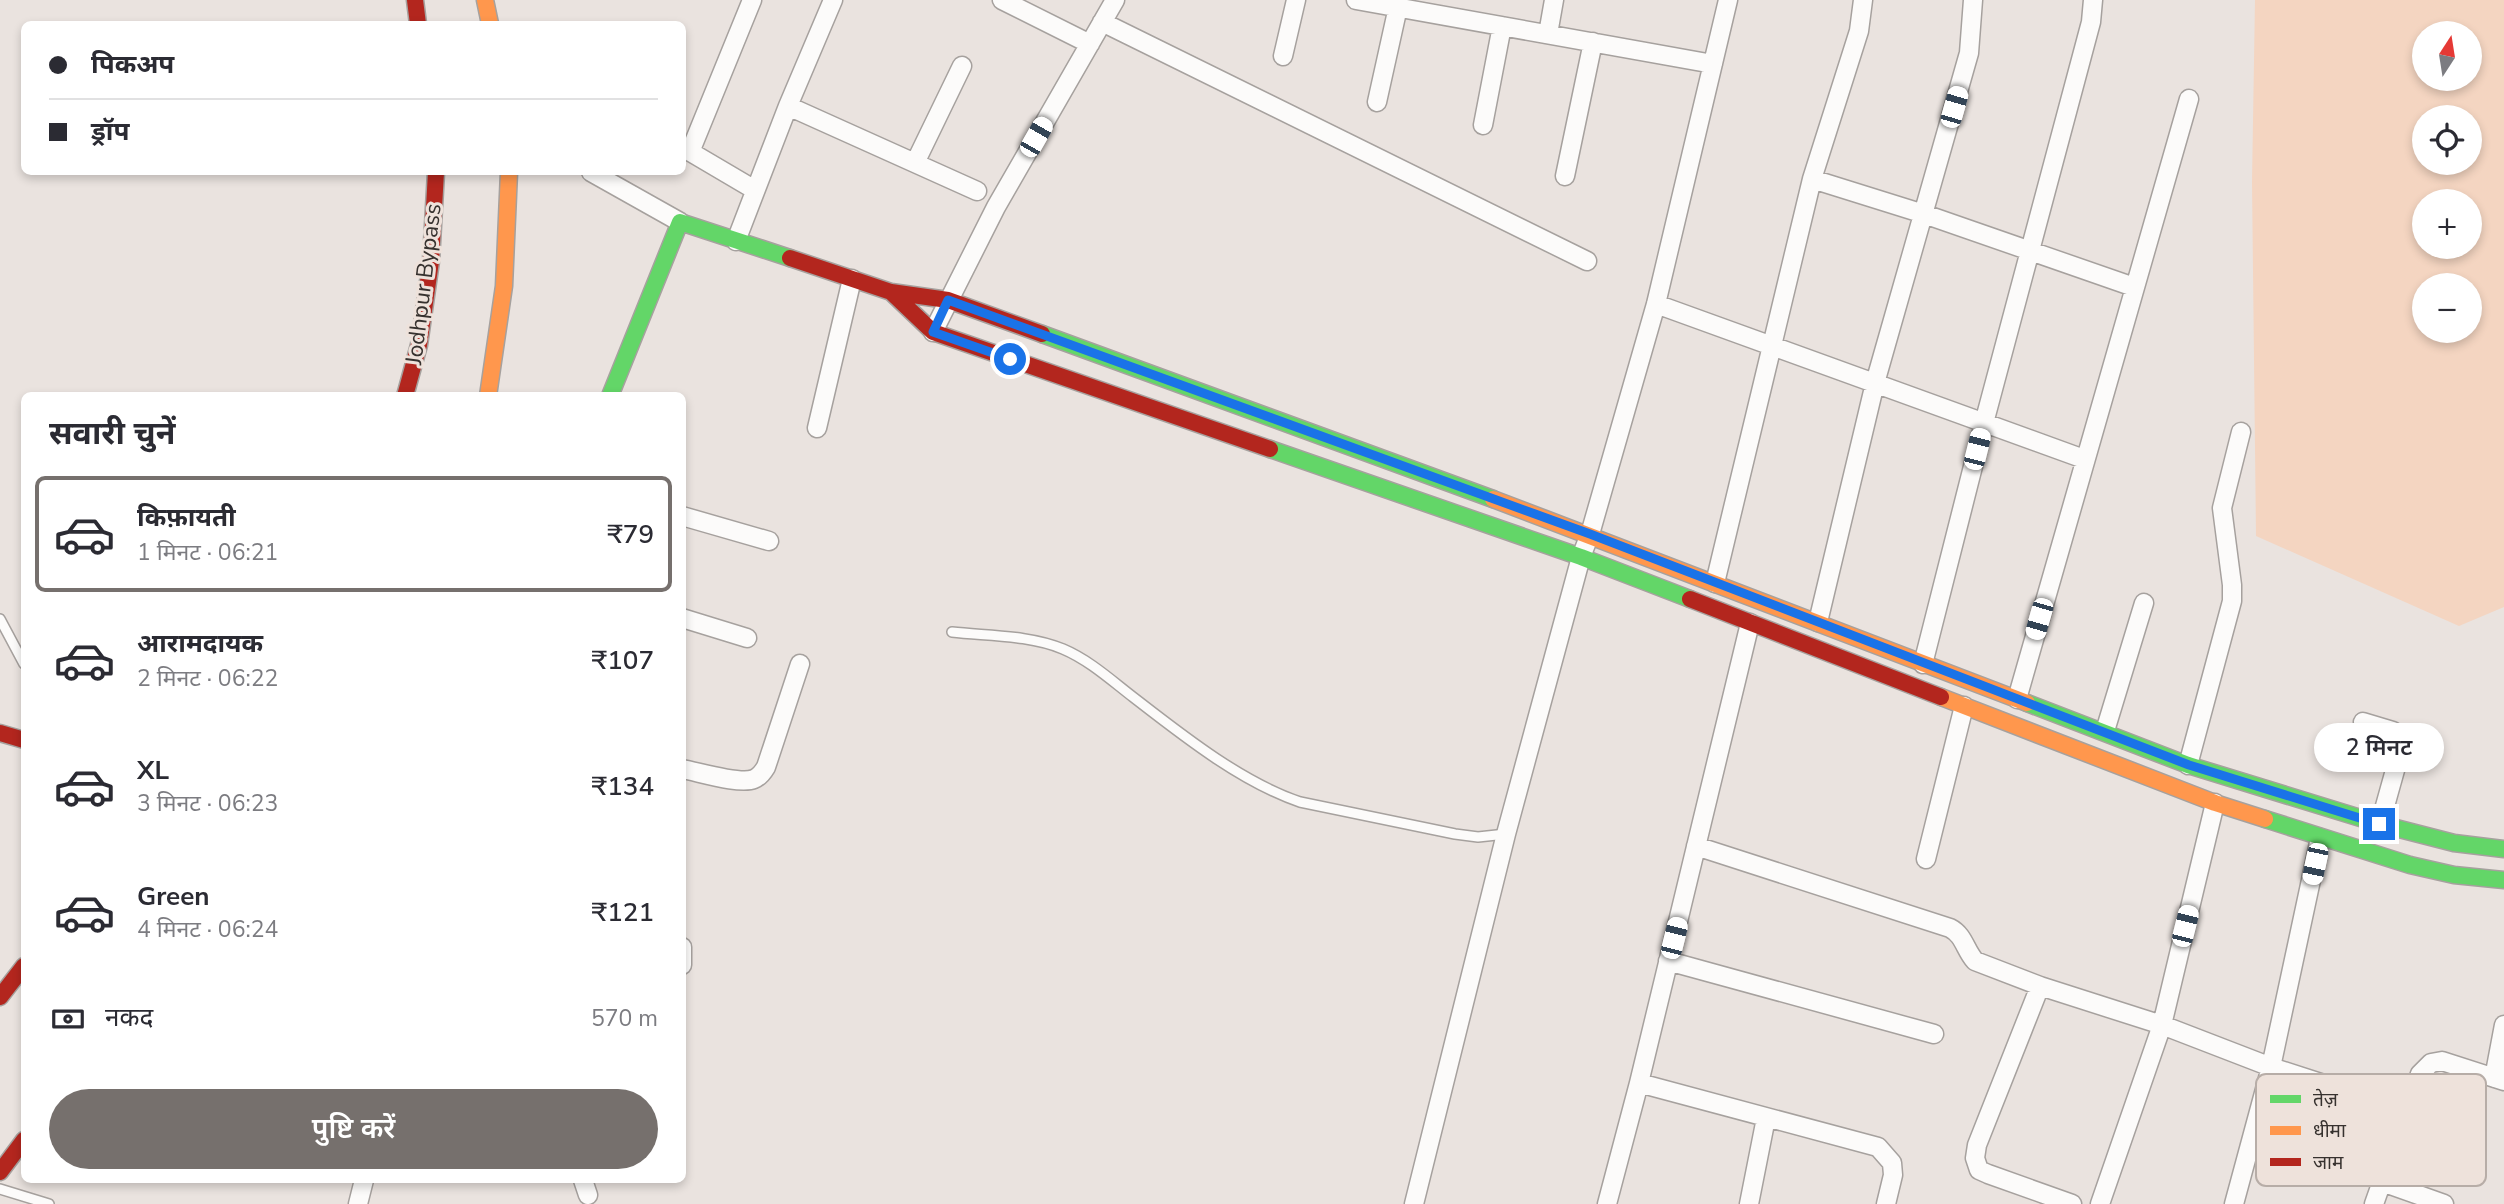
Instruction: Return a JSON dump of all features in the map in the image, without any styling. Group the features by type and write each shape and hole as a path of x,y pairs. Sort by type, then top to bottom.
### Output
{"main road":[{"path":"415,0 418,21"},
{"path":"485,0 489,21"},
{"name":"Jodhpur Bypass","path":"406,392 419,345 431,261 436,175"},
{"path":"489,392 504,286 509,175"},
{"path":"612,392 680,222 891,292 948,300 1590,534 2189,765 2379,824 2455,843 2504,849"},
{"path":"891,292 933,332 1581,557 2214,803 2410,865 2454,875 2504,880"},
{"path":"0,733 21,739"},
{"path":"0,997 21,970"},
{"path":"0,1172 21,1144"}],"street":[{"path":"752,0 687,149 755,190"},
{"path":"736,242 788,106 833,0"},
{"path":"1002,0 1090,44"},
{"path":"933,332 996,207 1115,0"},
{"path":"1283,56 1296,0"},
{"path":"1356,0 1398,7 1421,6 1502,26 1713,64"},
{"path":"1548,34 1553,0"},
{"path":"1414,1204 1506,834 1581,557 1656,304 1728,0"},
{"path":"1715,583 1812,179 1859,31 1863,0"},
{"path":"1818,622 1875,383 1969,53 1973,0"},
{"path":"1923,664 1983,423 2091,22 2094,0"},
{"path":"1377,103 1398,7"},
{"path":"1102,22 1587,261"},
{"path":"1483,125 1502,26"},
{"path":"1565,176 1593,42"},
{"path":"915,163 962,66"},
{"path":"2017,699 2189,99"},
{"path":"788,106 977,191"},
{"path":"596,175 680,222"},
{"path":"1812,179 1924,214 2134,287"},
{"path":"817,428 852,279"},
{"path":"1656,304 2084,459"},
{"path":"2189,765 2232,601 2222,508 2241,432"},
{"path":"686,517 769,541"},
{"path":"2105,731 2144,603"},
{"path":"686,619 747,638"},
{"path":"1607,1204 1639,1083 1750,623"},
{"path":"686,770 740,780 753,780 761,774 766,767 800,664"},
{"path":"1926,859 1964,706"},
{"path":"2363,722 2393,731 2402,739 2379,824"},
{"path":"2100,1204 2162,1025 2214,803"},
{"path":"2269,1074 2320,838"},
{"path":"1696,846 1951,928 1959,932 1968,953 1975,961 2040,986 2162,1025 2291,1074"},
{"path":"1668,961 1934,1034"},
{"path":"2040,986 1977,1145 1975,1158 1979,1170 2038,1198 2072,1204"},
{"path":"2499,1080 2504,1024"},
{"path":"2420,1074 2431,1063 2442,1061 2481,1074"},
{"path":"1639,1083 1878,1147 1892,1163 1893,1175 1886,1204"},
{"path":"1749,1204 1766,1118"},
{"path":"2234,1204 2256,1123"},
{"path":"358,1204 363,1183"},
{"path":"2374,1204 2381,1186"},
{"path":"2393,1186 2444,1204"}],"lane":[{"path":"0,619 21,658"},
{"path":"952,632 1033,640 1083,658 1151,711 1250,780 1275,793 1300,802 1455,834 1478,837 1506,834"},
{"path":"0,1189 49,1204"}],"shaded area":[{"path":"2255,0 2504,0 2504,607 2459,626 2256,536 2252,182"}],"traffic: fast":[{"path":"612,392 680,222 790,258"},
{"path":"1042,334 1493,499"},
{"path":"1270,449 1581,557 1690,599"},
{"path":"2027,703 2188,765 2380,824 2454,843 2504,849"},
{"path":"2265,819 2410,865 2454,875 2504,880"}],"traffic: slow":[{"path":"485,0 489,21"},
{"path":"489,392 504,286 509,175"},
{"path":"1493,499 2027,703"},
{"path":"1941,697 2215,803 2265,819"}],"traffic: jam":[{"path":"415,0 418,21"},
{"path":"406,392 419,345 431,261 436,175"},
{"path":"790,258 891,292 948,300 1042,334"},
{"path":"891,292 933,332 1270,449"},
{"path":"1690,599 1941,697"},
{"path":"0,733 21,739"},
{"path":"0,997 21,970"},
{"path":"0,1172 21,1144"}],"route":[{"path":"1010,359 933,332 948,300 1590,534 2189,765 2379,824"}]}
